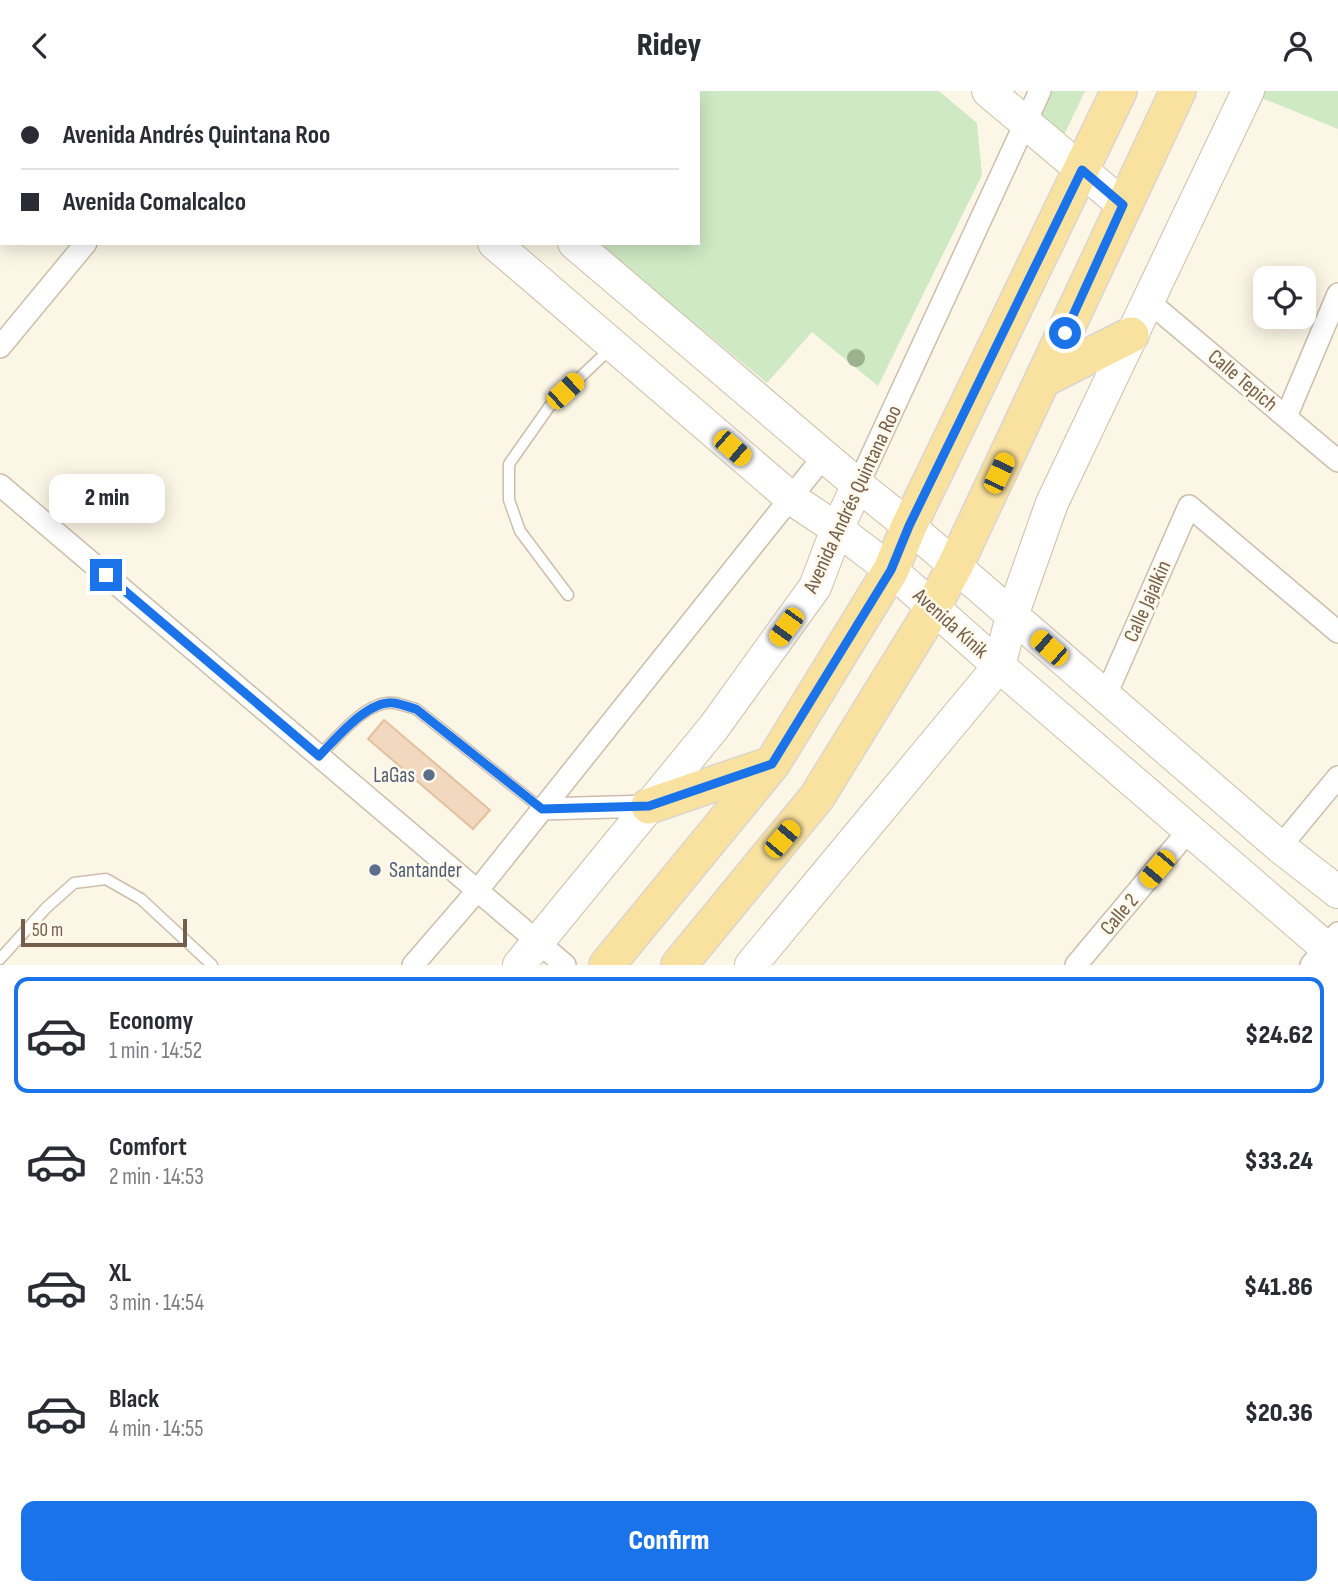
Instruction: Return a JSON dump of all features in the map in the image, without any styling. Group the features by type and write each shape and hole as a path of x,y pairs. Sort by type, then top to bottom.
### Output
{"main road":[{"path":"988,91 1123,205"},
{"path":"607,965 772,764 891,570 909,526 1119,91"},
{"path":"679,965 817,797 933,607 1044,379 1178,91"},
{"path":"751,965 999,666 1012,616 1052,503 1248,91"},
{"name":"Avenida Kinik","path":"496,245 792,499 891,570 1328,951"},
{"path":"576,245 909,526 1280,847 1338,892"},
{"path":"1044,379 1131,335"},
{"name":"Avenida Andrés Quintana Roo","path":"528,954 714,727 815,587 837,529 858,485"},
{"path":"649,806 772,764"}],"street":[{"name":"Avenida Andrés Quintana Roo","path":"858,485 1040,91"},
{"path":"0,347 84,245"},
{"path":"1286,417 1338,294"},
{"name":"Calle Tepich","path":"1147,300 1338,461"},
{"path":"414,965 477,891 824,456"},
{"path":"0,485 477,891 528,954 565,965"},
{"name":"Calle Jajalkin","path":"1105,697 1189,506 1338,632"},
{"path":"1280,847 1338,777"},
{"path":"542,809 649,806"},
{"name":"Calle 2","path":"1076,965 1189,830"}],"lane":[{"path":"568,594 520,531 509,500 509,464 549,407 613,346"},
{"path":"319,756 351,723 372,708 392,702 416,709 542,809"},
{"path":"0,959 46,908 74,883 106,879 141,899 212,965"}],"green space":[{"path":"700,91 939,91 977,123 982,175 878,386 812,332 767,383 599,245 700,245"},
{"path":"1049,91 1085,91 1064,135 1038,115"},
{"path":"1253,91 1338,91 1338,129 1252,94"}],"building":[{"name":"LaGas","path":"384,720 490,810 473,829 368,739"}],"place":[{"name":"LaGas","path":"429,775"},
{"name":"Santander","path":"375,870"}],"route":[{"path":"106,575 319,756 351,723 372,708 392,702 416,709 542,809 649,806 772,764 891,570 909,526 1082,170 1123,205 1065,333"}]}
